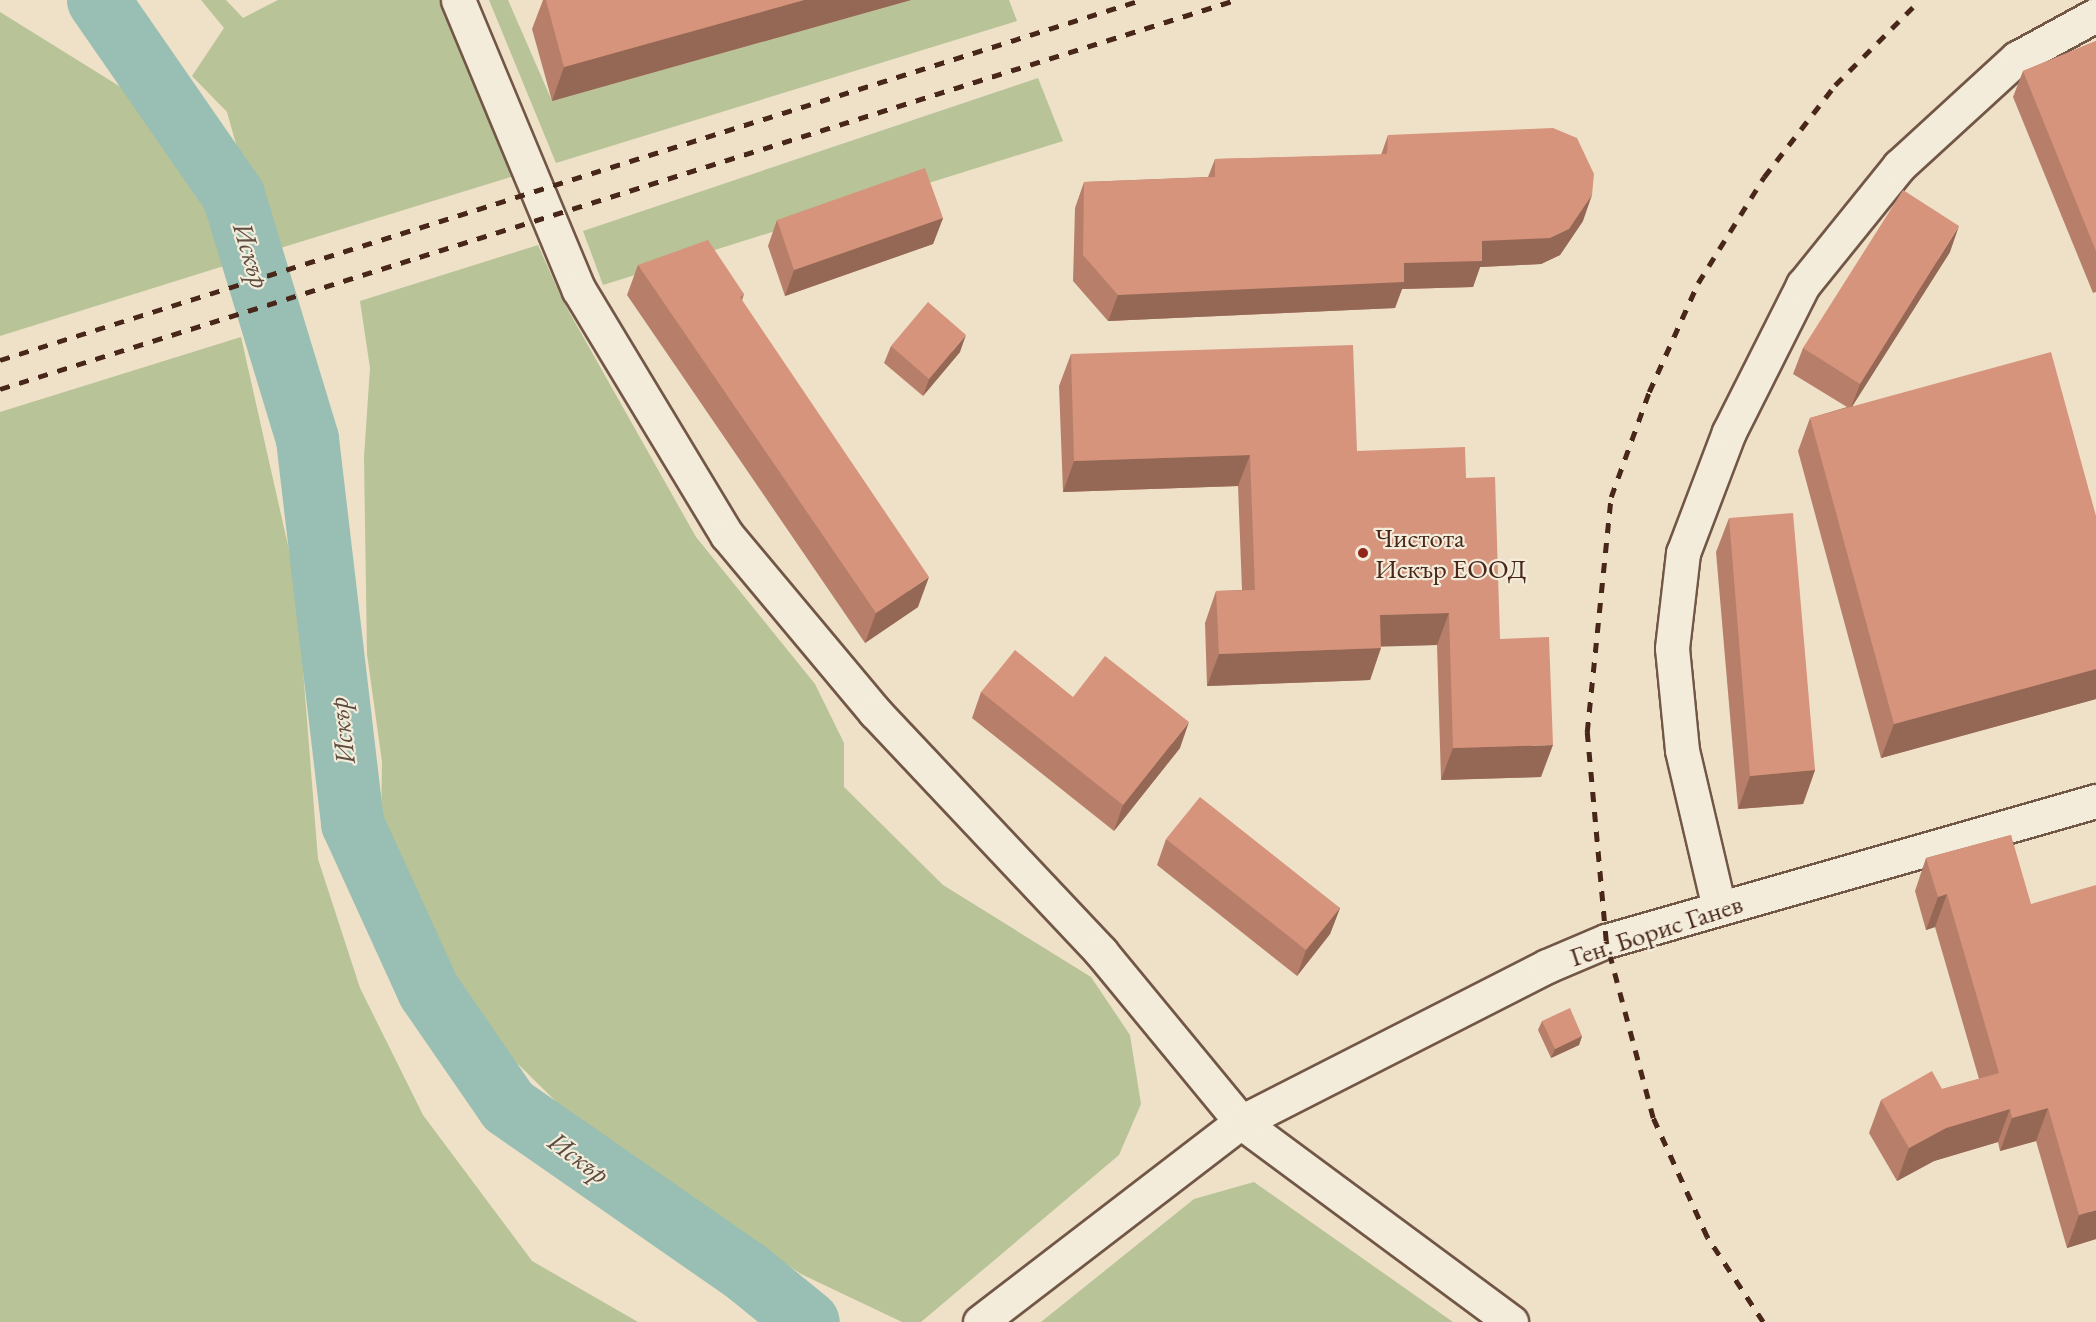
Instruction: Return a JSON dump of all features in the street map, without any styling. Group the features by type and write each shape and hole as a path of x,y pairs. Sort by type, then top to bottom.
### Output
{"street":[{"path":"458,0 579,290 727,535 875,712 1101,952 1241,1122 1511,1322"},
{"path":"1719,908 1682,750 1672,648 1683,553 1730,432 1803,285 1899,166 2017,58 2096,15"},
{"name":"Ген. Борис Ганев","path":"980,1322 1076,1246 1241,1122 1547,966 1606,940 2096,801"}],"green space":[{"path":"201,0 226,0 243,18 278,0 443,0 517,175 274,250 258,222 227,112 192,76 224,28"},
{"path":"489,0 508,0 552,101 911,0 1009,0 1017,21 556,163"},
{"path":"0,12 140,99 184,153 227,265 0,336"},
{"path":"1038,78 1063,141 603,285 583,231"},
{"path":"538,245 563,301 696,537 815,684 844,743 844,787 943,885 1091,977 1130,1035 1141,1104 1119,1155 921,1322 902,1322 801,1274 587,1132 465,1012 381,822 382,762 367,654 364,457 370,368 360,301"},
{"path":"241,337 296,581 318,859 360,988 423,1115 532,1261 638,1322 0,1322 0,412"},
{"path":"1254,1182 1453,1322 1041,1322 1194,1199"}],"building":[{"path":"546,0 804,0 564,67"},
{"path":"2096,41 2096,251 2023,71"},
{"path":"1553,128 1577,138 1594,174 1592,195 1569,229 1550,238 1482,241 1482,261 1404,263 1404,282 1118,295 1083,255 1084,182 1215,177 1215,159 1387,154 1388,135"},
{"path":"925,168 943,218 794,270 777,220"},
{"path":"1903,190 1959,226 1860,384 1803,348"},
{"path":"708,240 744,294 740,297 929,577 876,613 638,265"},
{"path":"928,302 966,335 929,379 891,346"},
{"path":"1353,345 1357,451 1465,447 1466,478 1495,477 1500,639 1549,637 1553,745 1453,748 1449,613 1380,615 1381,648 1219,654 1216,591 1255,590 1250,455 1074,461 1071,354"},
{"path":"2051,352 2096,516 2096,669 1894,724 1810,418"},
{"path":"1793,513 1815,770 1750,776 1729,518"},
{"path":"1015,650 1073,697 1105,656 1189,722 1123,805 981,692"},
{"path":"1200,797 1340,908 1306,950 1166,839"},
{"path":"2011,835 2031,904 2096,885 2096,1210 2079,1215 2048,1108 2012,1118 2010,1109 1946,1128 1909,1148 1881,1100 1932,1071 1942,1089 1999,1073 1947,894 1938,897 1926,858"},
{"path":"1570,1008 1582,1036 1555,1049 1542,1021"}],"waterway":[{"name":"Искър","path":"98,0 233,195 307,439 352,823 428,990 508,1106 748,1273 808,1322"}],"railway":[{"path":"0,360 1141,0"},
{"path":"0,389 1235,0"},
{"path":"1763,1322 1707,1237 1653,1118 1606,941 1587,732 1611,497 1649,392 1698,283 1764,177 1835,85 1920,0"}],"place":[{"name":"Чистота Искър ЕООД","path":"1363,553"}]}
